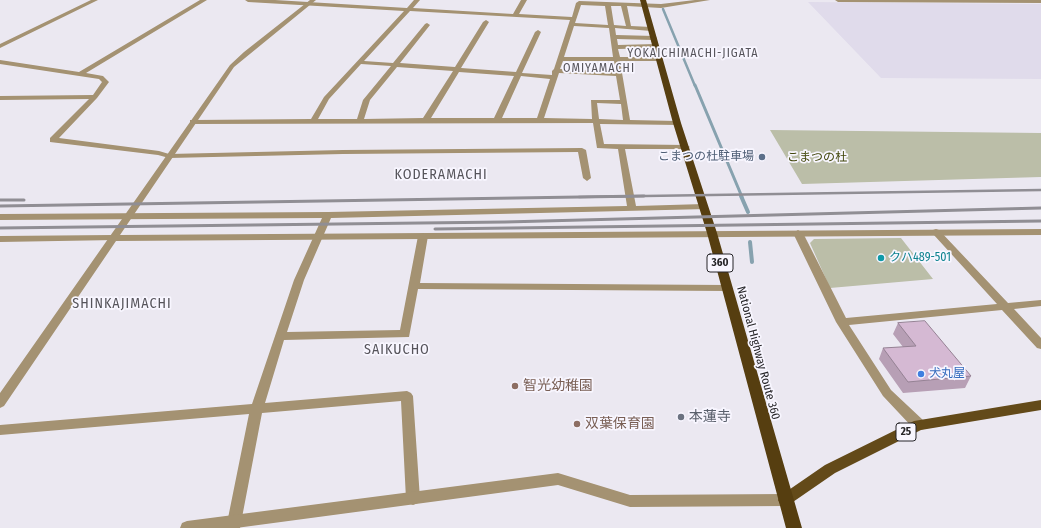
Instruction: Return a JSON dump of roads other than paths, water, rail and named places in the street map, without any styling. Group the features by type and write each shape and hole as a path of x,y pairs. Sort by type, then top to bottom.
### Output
{"highway":[{"name":"National Highway Route 360","path":"644,3 677,123 712,233 794,528"}],"main road":[{"name":"25","path":"785,500 830,469 919,425 1041,405"}],"street":[{"path":"0,46 95,0"},
{"path":"80,74 204,0"},
{"path":"248,0 311,2 515,16 629,28 654,38"},
{"path":"314,120 326,98 417,0"},
{"path":"515,16 524,0"},
{"path":"540,120 554,74 579,3 624,6 644,3 661,6 707,0"},
{"path":"838,0 1041,1"},
{"path":"0,403 232,66 246,53 311,2"},
{"path":"608,5 627,121"},
{"path":"624,6 629,28"},
{"path":"426,120 486,22"},
{"path":"360,120 366,100 427,25"},
{"path":"497,120 520,74 538,32"},
{"path":"613,37 654,38"},
{"path":"614,47 654,38"},
{"path":"560,59 660,59"},
{"path":"0,62 101,77 104,79 106,82 95,97 53,140 159,153 169,156 343,152 582,150 587,178"},
{"path":"359,62 520,74 619,74"},
{"path":"0,98 95,97"},
{"path":"624,102 593,102 600,146 686,148"},
{"path":"193,122 314,120 540,120 677,123"},
{"path":"622,146 632,208"},
{"path":"0,217 328,215 704,207"},
{"path":"234,525 257,408 299,280 328,215"},
{"path":"936,232 1041,345"},
{"path":"0,239 712,233 1041,232"},
{"path":"798,233 842,322 887,393 919,425"},
{"path":"280,336 405,334 423,236"},
{"path":"415,286 727,288"},
{"path":"842,322 1041,303"},
{"path":"0,430 408,396 413,499"},
{"path":"187,528 234,525 558,479 630,501 785,500"}],"waterway":[{"path":"663,9 695,86"},
{"path":"695,85 742,197"},
{"path":"741,196 748,212"},
{"path":"750,242 752,262"}],"railway":[{"path":"604,197 1041,190"},
{"path":"604,197 644,196"},
{"path":"579,197 604,197"},
{"path":"0,206 604,197"},
{"path":"0,200 24,200"},
{"path":"0,228 505,222 1041,208"},
{"path":"435,229 1041,221"}],"place":[{"name":"こまつの杜駐車場","path":"762,157"},
{"name":"クハ489-501","path":"881,258"},
{"name":"犬丸屋","path":"921,374"},
{"name":"智光幼稚園","path":"515,386"},
{"name":"本蓮寺","path":"681,417"},
{"name":"双葉保育園","path":"577,424"}],"district":[{"name":"YOKAICHIMACHI-JIGATA","path":"693,54"},
{"name":"OMIYAMACHI","path":"599,69"},
{"name":"KODERAMACHI","path":"441,175"},
{"name":"SHINKAJIMACHI","path":"122,304"},
{"name":"SAIKUCHO","path":"397,350"}],"park label":[{"name":"こまつの杜","path":"817,158"}]}
